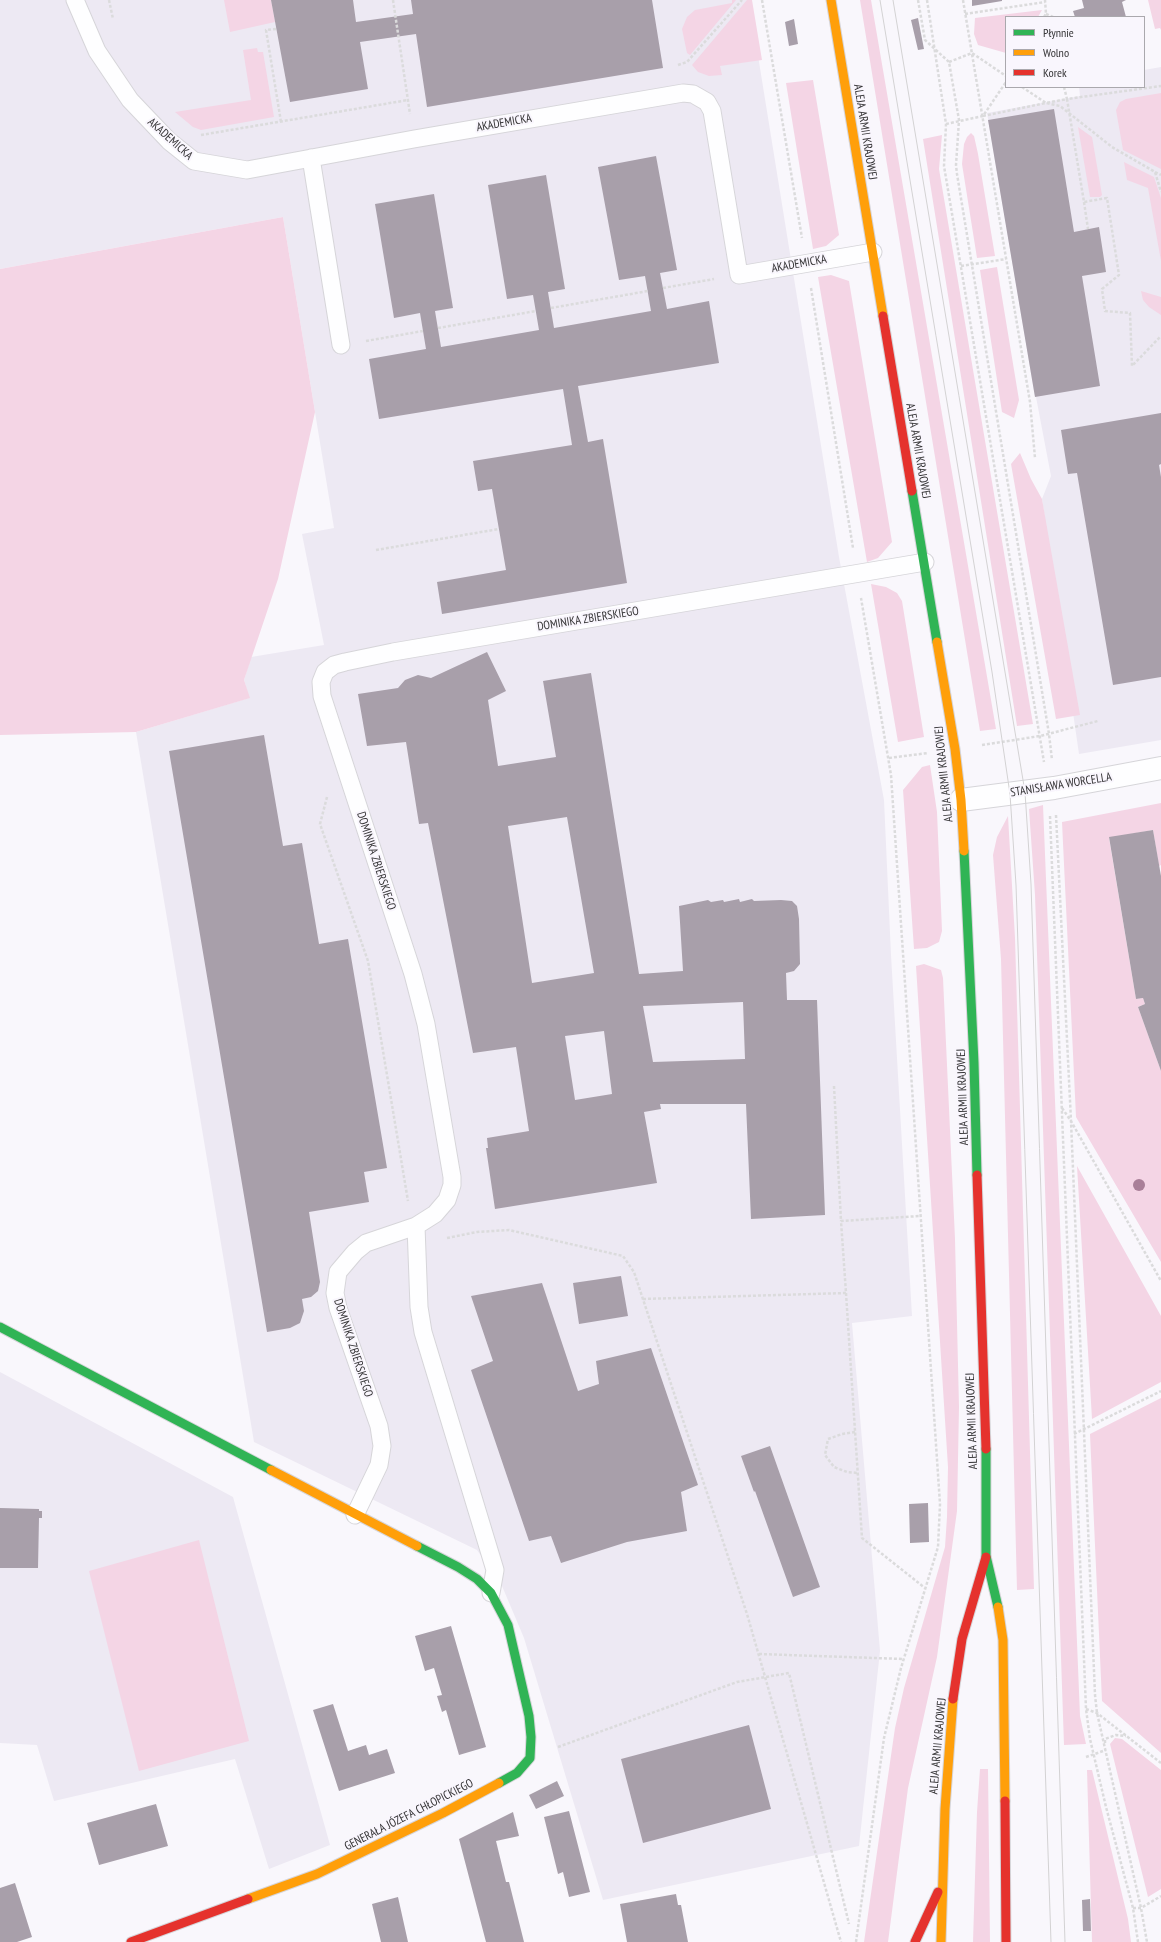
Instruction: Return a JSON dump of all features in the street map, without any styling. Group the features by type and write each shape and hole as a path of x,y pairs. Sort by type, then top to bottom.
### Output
{"main road":[{"name":"ALEJA ARMII KRAJOWEJ","path":"831,0 925,562 955,749 961,800 974,1063 985,1447 986,1556 996,1596 1003,1640 1006,1942"},
{"path":"0,1327 355,1515 458,1567 478,1579 491,1593 501,1609 508,1625 529,1716 531,1737 530,1758"},
{"name":"ALEJA ARMII KRAJOWEJ","path":"940,1942 945,1809 954,1692 962,1639 986,1556"},
{"name":"GENERAŁA JÓZEFA CHŁOPICKIEGO","path":"131,1942 317,1874 442,1813 517,1774 530,1758"},
{"path":"915,1942 942,1883"}],"street":[{"name":"STANISŁAWA WORCELLA","path":"961,800 1052,788 1161,768"}],"lane":[{"name":"AKADEMICKA","path":"75,0 97,51 130,100 169,141 194,161 247,170 414,139 683,93 693,94 707,102 712,111 739,275 873,252"},
{"path":"310,158 341,346"},
{"name":"DOMINIKA ZBIERSKIEGO","path":"355,1515 379,1465 382,1446 379,1426 338,1308 335,1293 336,1283 341,1266 360,1247 375,1240 414,1227 435,1214 447,1200 452,1186 452,1168 426,1024 415,982 322,696 322,682 325,672 334,665 393,652 925,562"},
{"path":"414,1227 419,1307 423,1332 495,1570 491,1593"}],"path":[{"path":"109,0 113,21"},
{"path":"393,0 414,139"},
{"path":"678,65 687,62 742,0"},
{"path":"762,0 807,263 888,758 940,1504 938,1547 904,1659 884,1738 856,1942"},
{"path":"918,0 925,40 949,62 959,120 956,165 973,264 1005,474 1050,734 1074,1434 1086,1709 1094,1755 1133,1908 1138,1942"},
{"path":"927,0 946,124 944,166 1040,736 1052,788 1071,1121 1097,1713 1141,1908 1147,1942"},
{"path":"962,0 983,116 1030,402 1035,458"},
{"path":"965,14 1045,1 1046,16"},
{"path":"276,29 266,30 281,122"},
{"path":"949,62 972,53"},
{"path":"972,53 1005,75"},
{"path":"983,116 1005,83"},
{"path":"946,124 959,120 1067,99 1161,86"},
{"path":"1024,88 1046,103 1060,106 1112,147 1161,175"},
{"path":"1064,88 1088,229"},
{"path":"200,135 408,100"},
{"path":"1155,172 1161,192"},
{"path":"1084,202 1107,198 1119,275 1102,289 1105,311 1130,313 1132,366 1160,336"},
{"path":"961,266 1006,259"},
{"path":"663,288 739,275"},
{"path":"551,308 648,291"},
{"path":"438,328 536,311"},
{"path":"341,346 423,331"},
{"path":"376,550 499,529"},
{"path":"888,758 1040,736 1098,721"},
{"path":"328,795 320,824 368,961 414,1227 442,1238 477,1232 509,1230 623,1256 634,1272 759,1654 841,1942"},
{"path":"834,1086 841,1221 862,1538 925,1588"},
{"path":"1062,1108 1071,1121 1161,1281"},
{"path":"841,1221 920,1216"},
{"path":"643,1299 846,1293"},
{"path":"1074,1434 1161,1391"},
{"path":"855,1432 842,1434 828,1439 825,1455 834,1467 847,1472 858,1473"},
{"path":"759,1654 904,1659"},
{"path":"530,1758 737,1682 789,1673 849,1924"},
{"path":"1086,1709 1097,1713 1161,1763"},
{"path":"1106,1751 1105,1739 1116,1735 1127,1736"},
{"path":"1086,1757 1106,1751"},
{"path":"1133,1908 1141,1908 1161,1896"}],"shaded area":[{"path":"0,0 749,0 839,557 884,800 891,955 912,1316 852,1323 880,1651 859,1846 603,1900 524,1638 502,1586 477,1550 254,1442 136,732 249,698 244,680 251,657 324,645 302,534 334,528 283,217 0,269"},
{"path":"224,0 271,0 275,22 230,32"},
{"path":"732,0 736,0 690,55 687,53 682,29 687,17 695,10 732,3"},
{"path":"747,0 752,0 762,60 720,66 722,75 709,76 698,72 692,65"},
{"path":"860,0 871,0 996,729 980,731"},
{"path":"1148,0 1161,0 1161,30 1160,28 1155,29"},
{"path":"1042,10 1039,16 1005,16 1005,53 978,45 974,34 975,18"},
{"path":"257,48 258,52 263,52 274,117 201,130 193,127 175,112 251,100 243,50"},
{"path":"1161,67 1161,740 1079,754 1042,499 1051,476 1035,397 987,113 1080,96 1079,88 1145,88 1145,70"},
{"path":"813,80 839,235 826,246 813,249 786,83"},
{"path":"1161,93 1161,169 1123,150 1116,110 1120,102 1126,99"},
{"path":"1078,127 1092,137 1102,195 1100,197 1090,197"},
{"path":"971,133 974,136 978,154 995,256 977,258 962,164 964,144 967,137"},
{"path":"942,135 939,169 1033,724 1017,726 923,139"},
{"path":"1124,162 1154,177 1161,198 1161,261 1148,188 1127,180"},
{"path":"283,217 315,412 278,579 244,680 250,698 136,732 0,735 0,269"},
{"path":"997,267 1019,400 1014,418 1002,412 980,270"},
{"path":"831,275 849,281 892,542 878,558 867,562 818,277"},
{"path":"1141,291 1161,297 1161,315 1149,307 1143,300"},
{"path":"1020,453 1031,479 1042,499 1080,715 1056,719 1011,464"},
{"path":"871,584 886,587 897,593 902,601 924,737 898,742"},
{"path":"930,765 937,812 942,931 939,942 927,948 914,949 903,790 922,767"},
{"path":"1161,803 1161,865 1159,866 1153,830 1109,838 1136,999 1143,998 1145,1004 1138,1007 1161,1071 1161,1262 1076,1117 1062,822"},
{"path":"1043,805 1080,1716 1086,1744 1064,1745 1035,895 1029,809"},
{"path":"1008,816 1015,938 1034,1589 1017,1590 1001,959 993,855 997,837"},
{"path":"924,964 941,970 943,978 955,1239 959,1407 957,1511 937,1657 908,1788 888,1942 864,1942 895,1728 904,1688 945,1547 947,1517 948,1467 916,966"},
{"path":"1077,1166 1161,1316 1161,1382 1092,1419"},
{"path":"0,1372 233,1497 330,1845 269,1869 235,1759 54,1801 37,1745 0,1743"},
{"path":"1161,1398 1161,1753 1102,1701 1090,1434"},
{"path":"199,1540 249,1741 139,1771 89,1571"},
{"path":"1115,1738 1122,1739 1161,1770 1161,1889 1148,1897 1110,1744"},
{"path":"980,1769 988,1769 990,1942 973,1942 977,1812"},
{"path":"1087,1770 1092,1770 1128,1919 1131,1942 1092,1942"}],"building":[{"path":"271,0 353,0 356,22 413,14 411,0 652,0 663,68 427,107 416,34 360,42 368,89 290,102"},
{"path":"972,0 1002,0 1002,1 972,6"},
{"path":"1082,0 1126,0 1122,2 1126,16 1075,16 1073,11 1084,8"},
{"path":"918,18 924,49 918,50 911,20"},
{"path":"794,19 798,44 789,46 785,22"},
{"path":"1054,109 1074,232 1099,227 1106,272 1082,276 1100,386 1035,397 988,120"},
{"path":"656,156 677,270 660,273 667,309 709,301 719,363 578,386 588,442 603,439 627,583 442,614 437,582 506,570 492,489 478,491 473,461 572,445 563,389 379,419 369,359 426,349 420,313 394,318 375,204 434,194 453,308 435,311 441,347 539,330 533,295 507,299 488,185 546,175 565,289 548,292 554,328 651,311 645,276 619,280 598,167"},
{"path":"1161,413 1161,464 1159,465 1161,477 1161,677 1113,685 1077,473 1068,474 1061,430"},
{"path":"487,652 506,691 488,700 498,766 556,757 543,681 591,673 639,974 683,971 679,906 708,900 711,902 723,900 724,902 739,899 740,902 752,899 754,901 792,901 797,906 799,919 800,964 794,971 786,973 787,1000 817,1000 825,1215 751,1219 746,1104 660,1104 661,1109 644,1112 657,1183 495,1209 486,1148 488,1148 487,1138 529,1131 516,1047 473,1053 428,823 419,824 406,742 367,746 358,694 398,688 405,680 418,675 431,678","holes":["567,817 594,973 532,983 508,826","743,1002 745,1059 653,1062 643,1006","604,1031 612,1094 575,1100 565,1036"]},
{"path":"264,735 283,846 302,843 319,944 348,939 387,1168 364,1172 369,1202 309,1212 320,1282 318,1291 311,1297 302,1299 304,1311 300,1323 290,1328 267,1332 169,751"},
{"path":"1153,830 1161,876 1161,1071 1138,1007 1145,1004 1143,998 1136,999 1109,837"},
{"path":"621,1276 628,1316 579,1324 573,1283"},
{"path":"542,1283 578,1391 599,1384 596,1361 651,1348 698,1485 681,1492 687,1531 627,1542 561,1563 551,1536 529,1541 471,1370 493,1361 471,1296"},
{"path":"770,1446 820,1587 793,1597 741,1456"},
{"path":"928,1503 929,1542 910,1543 909,1504"},
{"path":"0,1508 39,1509 39,1511 42,1511 42,1518 39,1518 38,1568 0,1568"},
{"path":"451,1626 486,1747 459,1755 446,1710 442,1712 437,1696 442,1695 434,1668 425,1671 415,1636"},
{"path":"333,1704 348,1751 366,1745 369,1755 387,1749 395,1773 339,1791 313,1710"},
{"path":"749,1725 771,1809 643,1843 621,1759"},
{"path":"557,1781 564,1796 536,1809 529,1795"},
{"path":"156,1804 168,1846 99,1865 87,1823"},
{"path":"569,1811 590,1892 569,1897 563,1872 558,1874 544,1817"},
{"path":"513,1812 519,1836 496,1841 506,1882 509,1882 524,1942 486,1942 459,1839"},
{"path":"15,1883 32,1937 17,1942 0,1942 0,1888"},
{"path":"676,1894 678,1905 681,1905 688,1942 627,1942 620,1904"},
{"path":"398,1897 408,1942 381,1942 372,1904"},
{"path":"1090,1899 1091,1931 1083,1931 1082,1900"}],"tram line":[{"path":"880,0 992,672 1010,794 1016,885 1051,1942"},
{"path":"893,0 1025,792 1031,884 1065,1942"}],"traffic: fast":[{"path":"912,491 937,642"},
{"path":"964,851 974,1063 977,1175"},
{"path":"0,1327 271,1470"},
{"path":"986,1449 986,1556 998,1607"},
{"path":"417,1546 458,1567 477,1579 491,1593 508,1625 529,1716 531,1737 530,1758 517,1773 499,1783"}],"traffic: slow":[{"path":"831,0 883,316"},
{"path":"937,642 955,749 961,800 964,851"},
{"path":"271,1470 417,1546"},
{"path":"998,1607 1003,1640 1005,1801"},
{"path":"941,1942 945,1809 953,1699"},
{"path":"248,1899 317,1874 443,1813 499,1783"}],"traffic: jam":[{"path":"883,316 912,491"},
{"path":"977,1175 986,1449"},
{"path":"953,1699 962,1639 986,1557"},
{"path":"1005,1801 1006,1942"},
{"path":"915,1942 938,1892"},
{"path":"131,1942 248,1899"}]}
